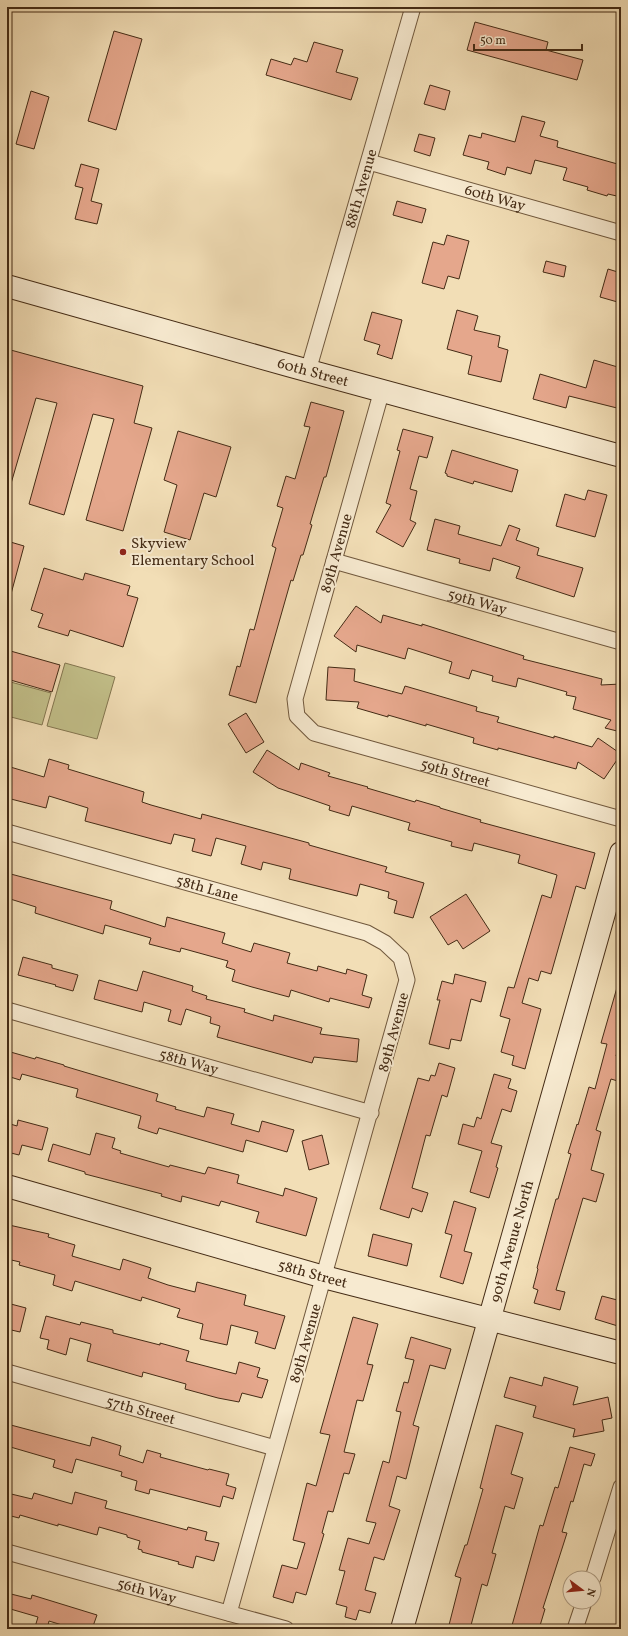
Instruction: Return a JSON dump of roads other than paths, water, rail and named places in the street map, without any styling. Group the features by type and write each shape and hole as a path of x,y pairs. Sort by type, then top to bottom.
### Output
{"street":[{"name":"88th Avenue","path":"308,370 413,7"},
{"name":"60th Way","path":"369,162 621,233"},
{"name":"60th Street","path":"7,286 621,456"},
{"name":"89th Avenue","path":"296,716 295,698 382,390"},
{"name":"59th Way","path":"334,561 621,642"},
{"name":"59th Street","path":"296,716 314,733 621,819"},
{"name":"58th Lane","path":"7,832 367,932 385,943 401,958"},
{"name":"90th Avenue North","path":"402,1629 621,853"},
{"name":"89th Avenue","path":"229,1613 371,1113 407,980 401,958"},
{"name":"58th Way","path":"7,1010 371,1113"},
{"name":"58th Street","path":"7,1186 324,1277 621,1353"},
{"name":"57th Street","path":"7,1372 275,1448"},
{"path":"595,1570 621,1487"},
{"name":"56th Way","path":"7,1552 286,1629"},
{"path":"575,1629 581,1610"}],"place":[{"name":"Skyview Elementary School","path":"123,552"}]}
